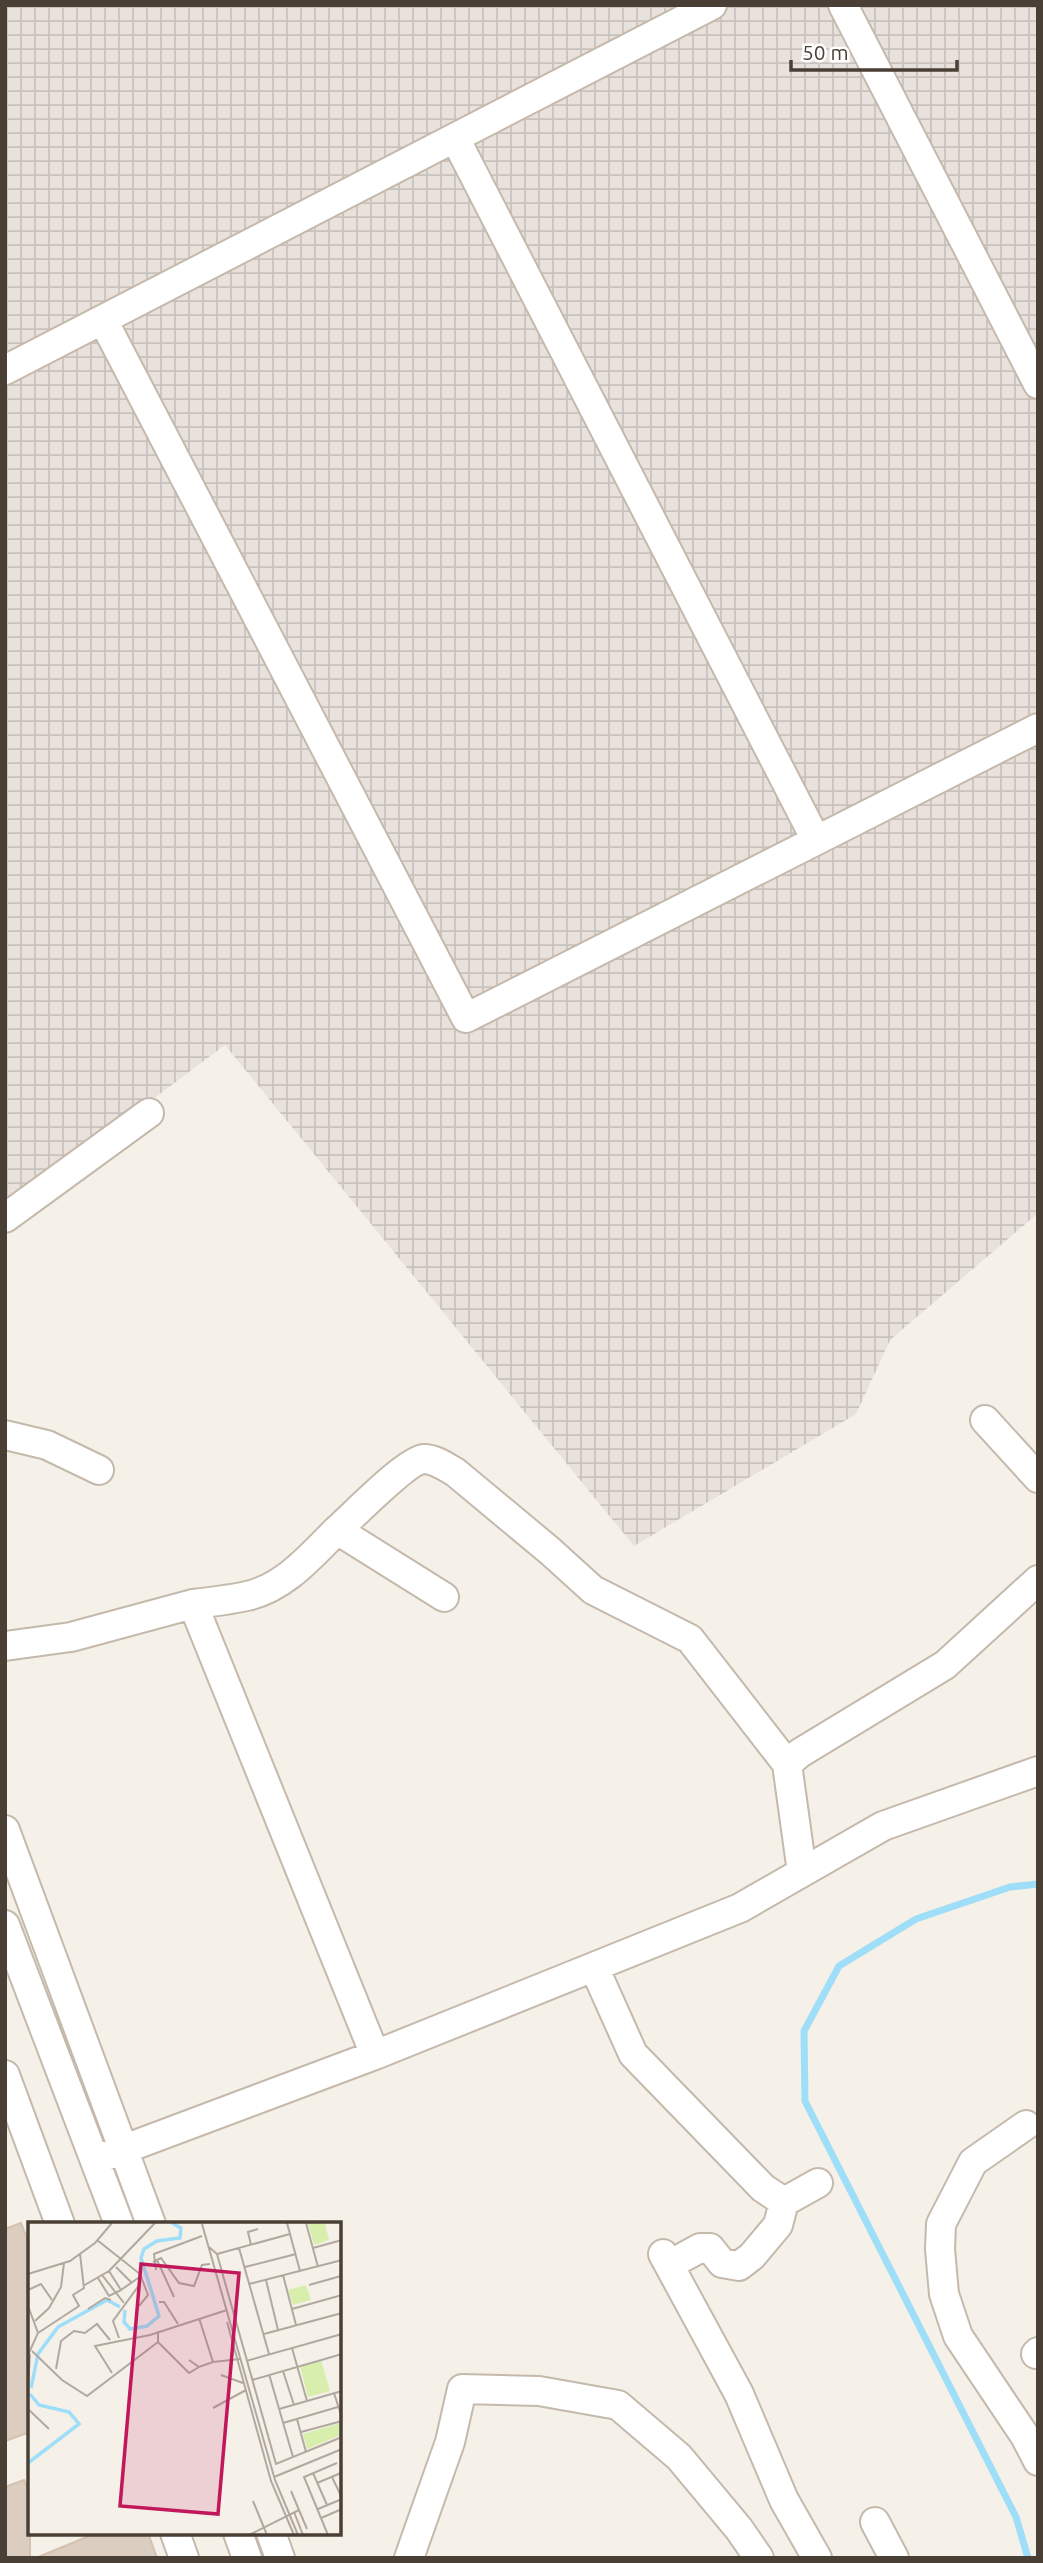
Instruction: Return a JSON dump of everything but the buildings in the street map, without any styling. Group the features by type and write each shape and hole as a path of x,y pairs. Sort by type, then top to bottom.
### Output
{"street":[{"path":"5,370 712,5"},
{"path":"843,5 1038,384"},
{"path":"455,138 816,840"},
{"path":"103,320 466,1018 1038,728"},
{"path":"5,1218 149,1113"},
{"path":"985,1419 1038,1479"},
{"path":"5,1435 47,1445 99,1471"},
{"path":"5,1646 71,1637 193,1604 249,1596 298,1569 407,1466 423,1459 455,1472 550,1550 593,1590 690,1639 787,1764 802,1872"},
{"path":"337,1530 444,1597"},
{"path":"787,1764 800,1753 945,1665 1038,1580"},
{"path":"193,1604 375,2055"},
{"path":"94,2160 375,2055 740,1908 883,1826 1038,1771"},
{"path":"5,1830 150,2222"},
{"path":"5,1925 118,2222"},
{"path":"593,1967 633,2054 763,2188 784,2202"},
{"path":"5,2075 59,2222"},
{"path":"1026,2125 973,2162 941,2224 940,2249 944,2294 958,2336 1033,2441"},
{"path":"817,2558 784,2500 739,2394 666,2259 700,2248 710,2248 722,2263 739,2266 752,2256 778,2225 784,2202 818,2183"},
{"path":"409,2558 450,2442 462,2389 539,2391 618,2405 680,2457 739,2529 759,2558"},
{"path":"875,2522 894,2558"},
{"path":"176,2535 184,2558"},
{"path":"239,2535 247,2558"},
{"path":"272,2535 281,2558"}],"shaded area":[{"path":"5,5 1038,5 1038,1213 890,1340 856,1414 634,1546 225,1045 5,1210"}],"waterway":[{"path":"1028,2558 1016,2517 805,2101 804,2031 839,1966 916,1919 1010,1887 1038,1884"}]}
